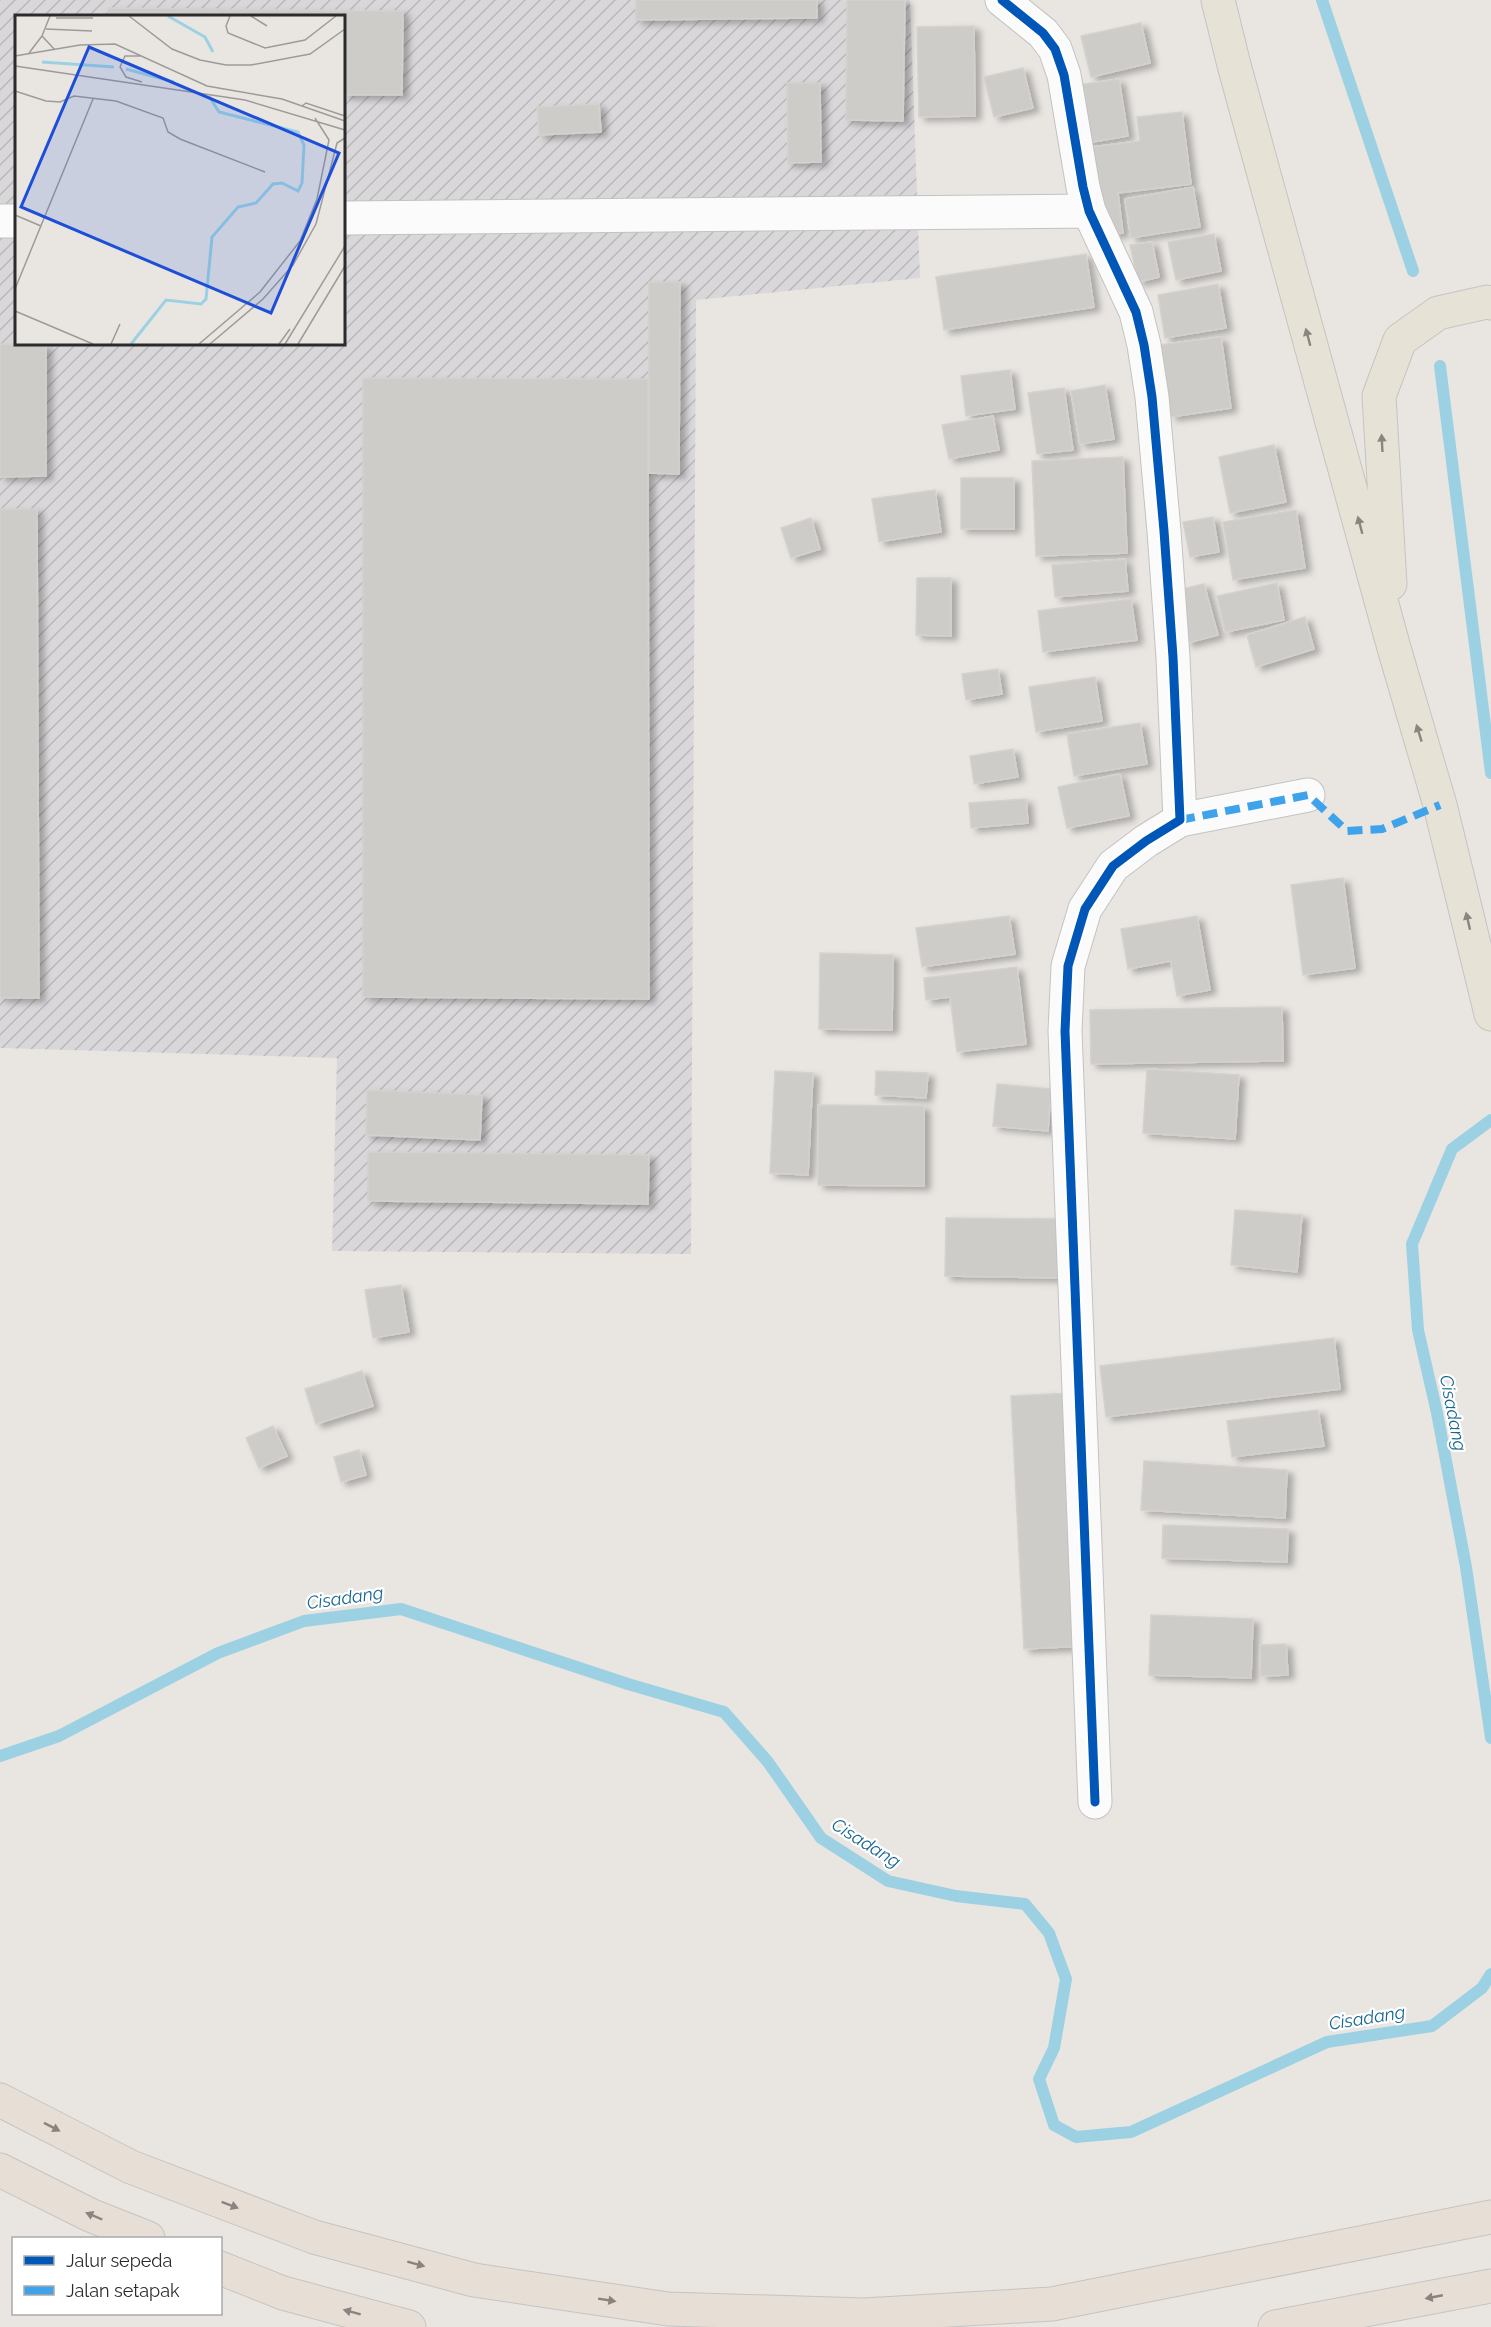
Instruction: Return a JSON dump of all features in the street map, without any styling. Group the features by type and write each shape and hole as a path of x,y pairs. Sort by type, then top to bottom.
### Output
{"highway":[{"path":"0,2100 131,2167 314,2237 474,2280 668,2309 864,2315 1052,2304 1491,2217"},
{"path":"0,2170 90,2215 145,2237"},
{"path":"222,2269 283,2293 409,2327"},
{"path":"1275,2327 1491,2286"}],"main road":[{"path":"1218,0 1240,88 1394,648 1440,805 1491,1014"},
{"path":"1394,648 1379,396 1400,340 1438,313 1491,303"}],"street":[{"path":"1002,0 1043,33 1055,49 1064,75 1089,211 1136,312 1144,345 1152,397 1173,657 1180,820"},
{"path":"345,218 1089,211"},
{"path":"1095,1802 1065,1031 1068,966 1085,909 1113,866 1146,841 1180,820 1308,795"}],"shaded area":[{"path":"0,0 910,0 920,278 696,300 691,1254 332,1251 337,1058 0,1048"}],"building":[{"path":"636,0 817,0 817,18 636,20"},
{"path":"847,0 905,0 903,121 846,120"},
{"path":"108,8 403,11 402,95 345,95 345,15 108,15"},
{"path":"1141,23 1150,63 1091,77 1081,36"},
{"path":"974,26 975,116 919,117 917,27"},
{"path":"1023,68 1033,108 994,117 984,77"},
{"path":"1119,79 1128,136 1082,144 1072,86"},
{"path":"787,83 820,83 821,162 788,163"},
{"path":"599,104 601,132 539,135 537,107"},
{"path":"1182,112 1191,184 1118,193 1123,233 1103,235 1092,147 1140,141 1137,117"},
{"path":"1193,187 1200,227 1131,238 1125,199"},
{"path":"1214,234 1221,271 1176,280 1168,242"},
{"path":"1152,242 1159,277 1138,282 1130,245"},
{"path":"1086,254 1094,307 944,330 936,277"},
{"path":"649,282 680,282 679,474 649,473"},
{"path":"1218,284 1226,328 1165,338 1158,295"},
{"path":"1221,337 1231,408 1171,417 1160,345"},
{"path":"0,344 46,345 46,476 0,477"},
{"path":"1010,370 1015,409 966,416 961,376"},
{"path":"363,378 648,379 649,999 363,997"},
{"path":"1105,385 1114,439 1080,444 1071,391"},
{"path":"1064,388 1073,450 1037,454 1028,393"},
{"path":"993,416 999,450 949,459 942,425"},
{"path":"1274,445 1286,502 1230,513 1219,457"},
{"path":"1123,457 1127,553 1036,556 1032,461"},
{"path":"961,478 1014,478 1014,529 961,529"},
{"path":"935,490 941,532 879,542 872,499"},
{"path":"0,509 37,509 39,998 0,998"},
{"path":"1296,510 1305,568 1233,580 1223,522"},
{"path":"1213,517 1219,552 1190,557 1183,522"},
{"path":"811,518 820,549 791,558 781,528"},
{"path":"1125,559 1128,591 1055,597 1052,565"},
{"path":"917,578 951,578 951,636 916,635"},
{"path":"1277,583 1284,620 1225,632 1217,596"},
{"path":"1204,584 1218,635 1187,643 1174,591"},
{"path":"1131,599 1137,640 1043,652 1038,611"},
{"path":"1305,617 1314,649 1256,667 1247,635"},
{"path":"998,669 1002,694 966,700 962,674"},
{"path":"1095,677 1102,721 1036,732 1029,687"},
{"path":"1140,723 1147,764 1074,776 1067,734"},
{"path":"1013,749 1018,777 974,784 970,756"},
{"path":"1120,774 1129,816 1067,828 1058,787"},
{"path":"1026,799 1028,823 971,828 969,803"},
{"path":"1343,878 1355,968 1303,975 1291,885"},
{"path":"1009,916 1015,954 922,967 916,928"},
{"path":"1197,916 1210,990 1177,996 1171,961 1128,969 1121,929"},
{"path":"820,953 893,955 892,1030 819,1029"},
{"path":"1017,967 1026,1044 957,1052 950,997 926,1000 924,978"},
{"path":"1282,1007 1283,1061 1091,1064 1090,1010"},
{"path":"1147,1069 1239,1075 1235,1139 1143,1133"},
{"path":"775,1071 813,1073 808,1175 770,1173"},
{"path":"876,1071 928,1073 926,1098 875,1095"},
{"path":"997,1084 1051,1089 1048,1131 993,1126"},
{"path":"367,1090 482,1095 480,1140 366,1135"},
{"path":"818,1105 924,1106 924,1186 818,1185"},
{"path":"368,1152 649,1155 648,1204 368,1201"},
{"path":"1235,1210 1302,1215 1297,1272 1231,1265"},
{"path":"946,1218 1065,1219 1065,1278 945,1276"},
{"path":"401,1285 409,1332 373,1338 365,1290"},
{"path":"1334,1338 1340,1389 1106,1417 1100,1366"},
{"path":"362,1371 373,1406 316,1424 305,1389"},
{"path":"1071,1393 1085,1646 1024,1649 1011,1396"},
{"path":"1318,1410 1324,1446 1232,1457 1227,1421"},
{"path":"273,1426 287,1456 259,1468 246,1438"},
{"path":"359,1450 366,1475 341,1482 334,1457"},
{"path":"1144,1461 1287,1470 1285,1518 1141,1510"},
{"path":"1163,1525 1288,1529 1287,1562 1162,1558"},
{"path":"1151,1615 1253,1619 1251,1678 1149,1675"},
{"path":"1286,1644 1288,1675 1261,1676 1260,1645"}],"waterway":[{"path":"1322,0 1413,271"},
{"path":"1440,366 1491,773"},
{"name":"Cisadang","path":"1491,1120 1452,1149 1412,1244 1418,1330 1437,1413 1466,1567 1491,1738"},
{"name":"Cisadang","path":"0,1756 59,1736 218,1653 304,1621 401,1609 628,1684 724,1712 768,1762 821,1838 888,1881 956,1896 1025,1904 1049,1933 1066,1979 1054,2048 1039,2079 1054,2125 1076,2137 1131,2132 1327,2042 1432,2026 1482,1988 1491,1974"}],"marked path":[{"path":"1180,820 1308,795 1347,831 1382,829 1440,805"}],"cycle path":[{"path":"1002,0 1043,33 1055,49 1064,75 1089,211 1136,312 1152,397 1173,657 1180,820 1146,841 1113,866 1085,909 1068,966 1065,1031 1095,1802"}]}
